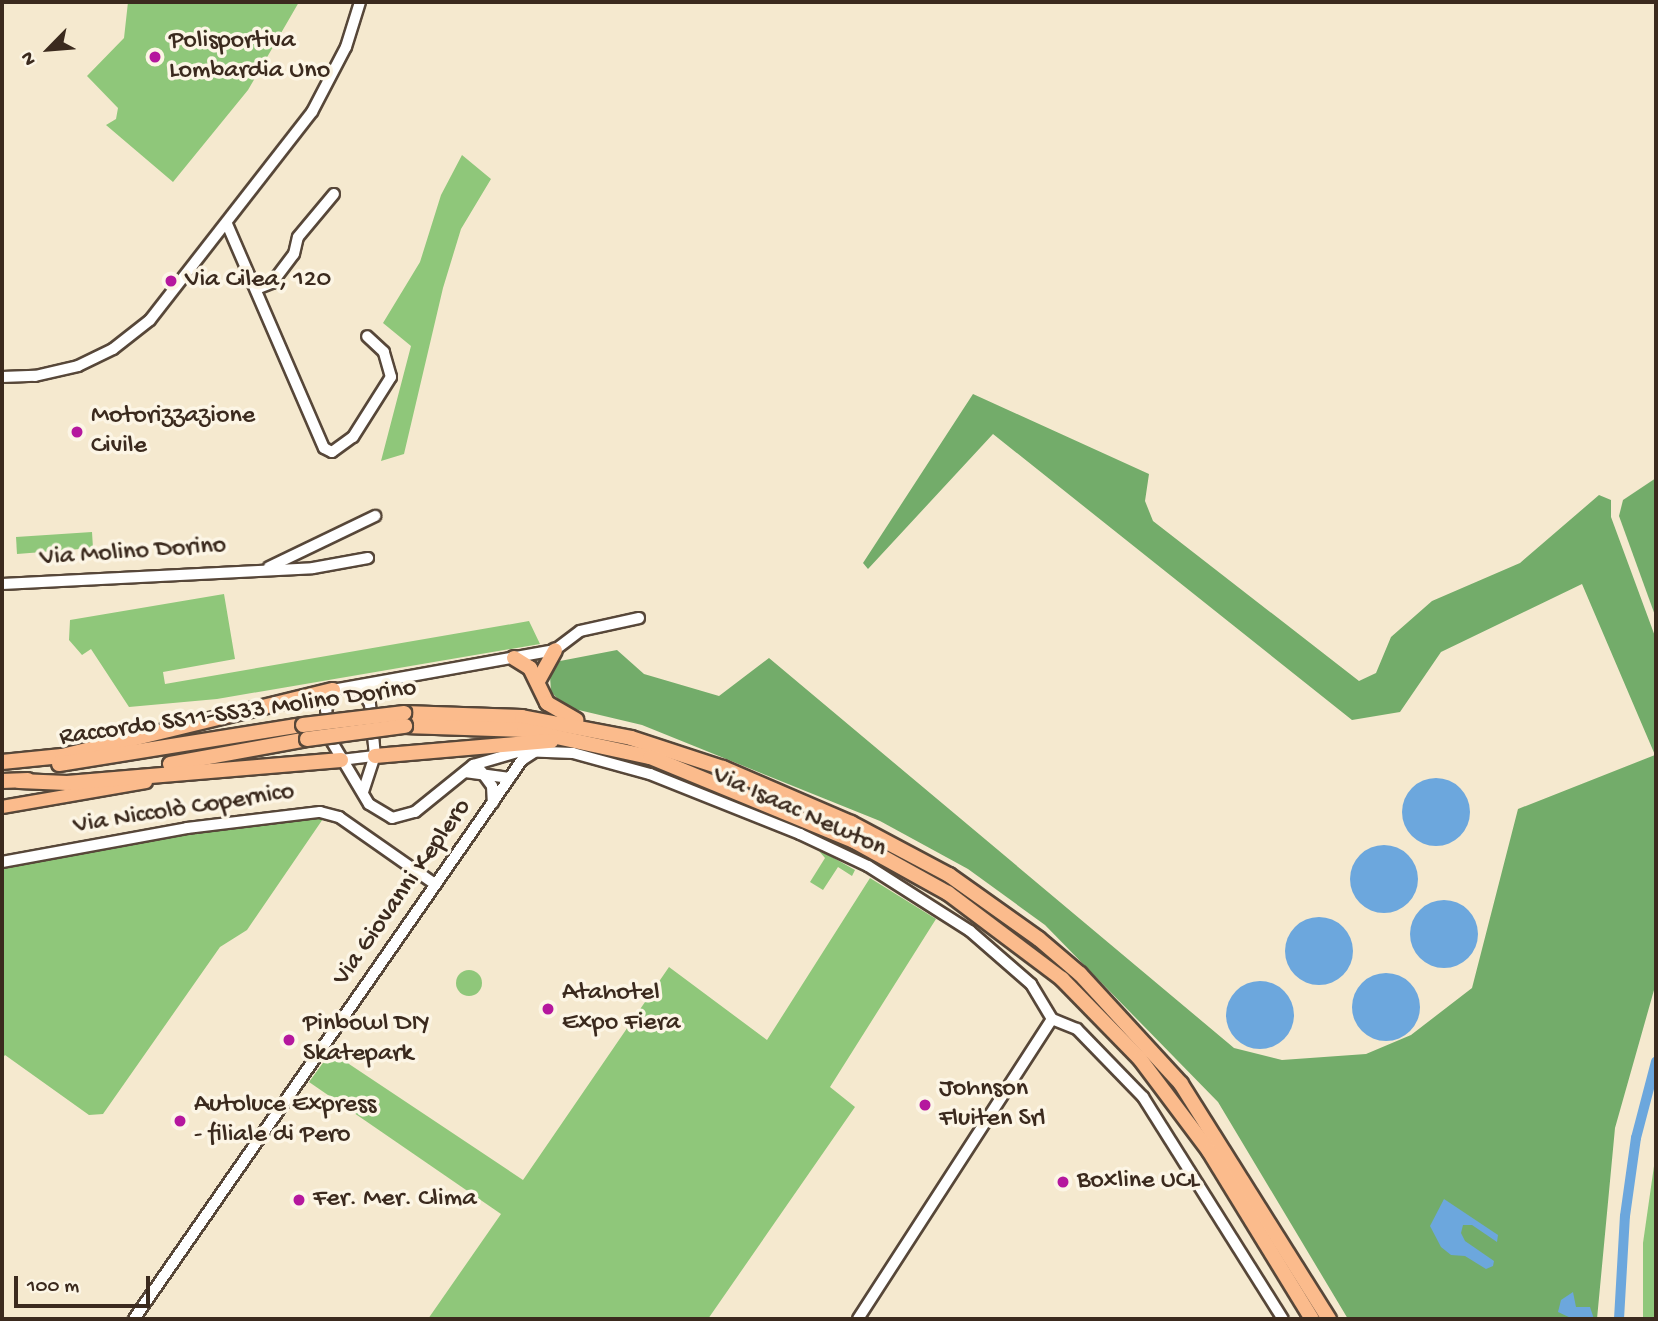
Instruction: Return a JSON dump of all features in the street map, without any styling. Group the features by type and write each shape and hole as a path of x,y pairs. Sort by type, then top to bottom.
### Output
{"highway":[{"path":"538,681 555,650"},
{"path":"514,658 530,668 555,711 596,729"},
{"path":"2,762 62,756 333,690"},
{"name":"Raccordo SS11-SS33 Molino Dorino","path":"2,768 92,761 473,712 596,729 723,768 876,834 950,875 1039,939 1116,1011 1181,1084 1329,1319"},
{"name":"Raccordo SS11-SS33 Molino Dorino","path":"405,719 524,730 626,750 719,782 886,857 977,912 1034,956 1115,1031 1164,1088 1223,1173 1312,1319"},
{"name":"Raccordo SS11-SS33 Molino Dorino","path":"2,781 161,765 305,732"},
{"path":"375,756 547,740 626,750"},
{"path":"19,780 67,783 341,760"}],"main road":[{"path":"2,807 227,768"}],"street":[{"path":"2,377 73,368 120,344 150,320 227,224 323,94 346,47 360,2"},
{"path":"256,289 272,284 295,254 298,237 334,194"},
{"path":"227,224 324,447 332,452 353,437 391,377 384,352 367,336"},
{"path":"266,568 321,543 348,526 375,516"},
{"path":"321,543 328,565"},
{"name":"Via Molino Dorino","path":"2,584 328,565 368,558"},
{"path":"511,776 483,765 463,772 415,812 398,818 377,812 341,760 332,742 326,710 333,690 555,650 580,631 639,618"},
{"path":"371,706 377,692 391,681"},
{"path":"351,687 364,694 371,706 375,756 363,792"},
{"name":"Via Isaac Newton","path":"483,765 540,750 573,753 650,774 800,834 868,866 970,931 1031,984 1052,1018"},
{"name":"Via Giovanni Keplero","path":"134,1319 511,776 526,757 540,750"},
{"path":"341,760 375,756"},
{"path":"483,765 492,786 493,803"},
{"name":"Via Niccolò Copernico","path":"2,862 187,828 320,813 340,817 436,885"},
{"path":"858,1319 1052,1018 1077,1029 1143,1097 1283,1319"}],"green space":[{"path":"128,2 299,2 248,90 173,182 106,125 116,119 118,108 87,76 124,38"},
{"path":"462,155 491,179 461,229 443,288 404,454 381,461 411,346 383,323 420,262 441,195"},
{"path":"973,394 1149,474 1145,501 1153,521 1359,681 1376,673 1391,637 1432,601 1520,563 1599,495 1611,500 1611,517 1656,639 1656,983 1615,1128 1597,1319 1348,1319 1218,1102 1045,925 968,869 880,821 642,725 566,707 551,692 550,676 560,661 617,650 644,674 719,696 769,658 1234,1048 1282,1060 1366,1054 1411,1035 1472,988 1518,809 1655,755 1582,584 1441,652 1400,712 1352,720 993,434 868,569 863,563"},
{"path":"1656,478 1656,618 1619,516 1623,500"},
{"path":"92,532 93,548 17,554 16,537"},
{"path":"224,594 235,659 163,672 165,684 529,621 540,644 217,699 129,707 91,649 82,655 69,640 70,620"},
{"path":"327,813 247,930 220,947 103,1114 89,1115 5,1055 2,1059 2,862 187,828"},
{"path":"819,851 855,870 852,876 838,867 823,890 810,882 825,858"},
{"path":"870,878 936,919 830,1087 855,1107 708,1319 428,1319 501,1214 309,1082 331,1052 523,1180 669,967 767,1040"},
{"path":"469,970 478,974 482,983 478,992 469,996 460,992 456,983 460,974"},
{"path":"1656,1152 1656,1318 1643,1317 1643,1243"}],"water":[{"path":"1443,778 1464,793 1470,805 1468,825 1460,836 1443,846 1429,846 1412,836 1404,825 1402,805 1412,788 1423,780"},
{"path":"1391,845 1412,860 1418,872 1416,892 1408,903 1391,913 1377,913 1360,903 1352,892 1350,872 1360,855 1371,847"},
{"path":"1451,900 1472,915 1478,927 1476,947 1468,958 1451,968 1437,968 1420,958 1412,947 1410,927 1420,910 1431,902"},
{"path":"1326,917 1347,932 1353,944 1351,964 1343,975 1326,985 1312,985 1295,975 1287,964 1285,944 1295,927 1306,919"},
{"path":"1393,973 1414,988 1420,1000 1418,1020 1410,1031 1393,1041 1379,1041 1362,1031 1354,1020 1352,1000 1362,983 1373,975"},
{"path":"1267,981 1288,996 1294,1008 1292,1028 1284,1039 1267,1049 1253,1049 1236,1039 1228,1028 1226,1008 1236,991 1247,983"},
{"path":"1444,1199 1498,1235 1497,1242 1472,1225 1463,1225 1461,1233 1465,1241 1494,1261 1493,1266 1486,1269 1465,1256 1451,1255 1441,1247 1430,1226"},
{"path":"1573,1292 1576,1307 1590,1307 1594,1319 1573,1319 1558,1312 1561,1300"}],"waterway":[{"path":"1619,1319 1625,1216 1636,1138 1656,1062"}],"place":[{"name":"Polisportiva Lombardia Uno","path":"155,57"},
{"name":"Via Cilea, 120","path":"171,281"},
{"name":"Motorizzazione Civile","path":"77,432"},
{"name":"Atahotel Expo Fiera","path":"548,1009"},
{"name":"Pinbowl DIY Skatepark","path":"289,1040"},
{"name":"Johnson Fluiten Srl","path":"925,1105"},
{"name":"Autoluce Express - filiale di Pero","path":"180,1121"},
{"name":"Boxline UCL","path":"1063,1182"},
{"name":"Fer. Mer. Clima","path":"299,1200"}]}
